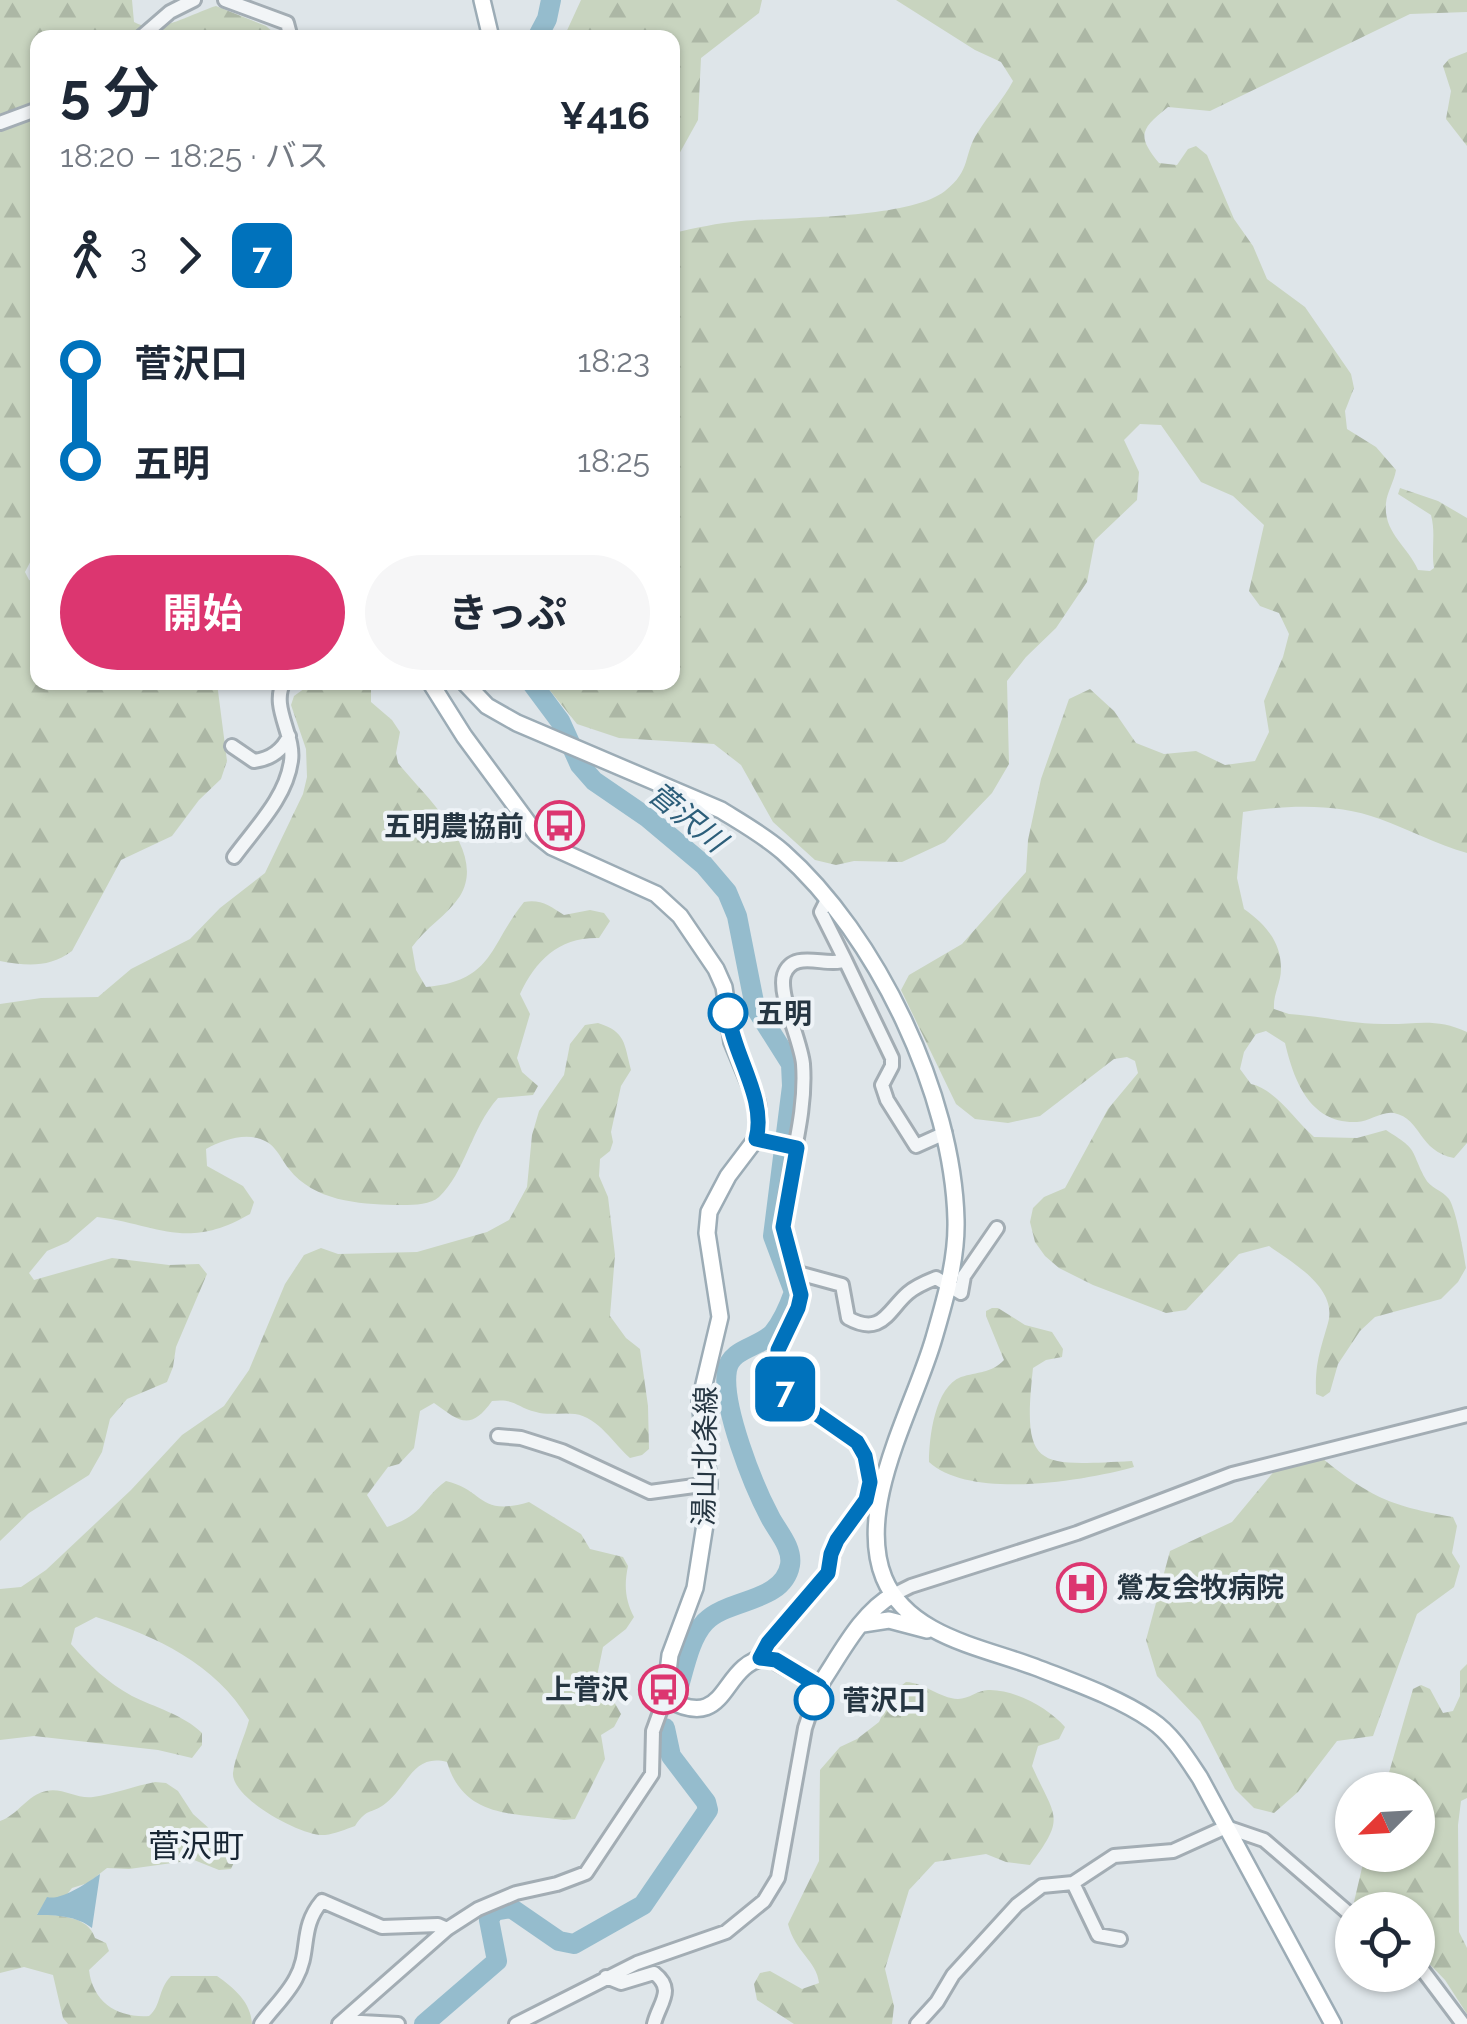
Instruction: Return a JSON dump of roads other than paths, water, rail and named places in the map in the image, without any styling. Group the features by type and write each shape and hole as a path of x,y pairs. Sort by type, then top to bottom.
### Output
{"main road":[{"path":"482,0 489,30"},
{"path":"435,690 464,736 538,835 552,847 656,894 680,916 716,969 724,988 732,1042 757,1102 764,1141"},
{"path":"472,690 487,706 518,723 736,820 782,851 828,898 859,939 896,1008 926,1074 946,1133 956,1222 948,1286 934,1342 883,1486 876,1548 893,1596 937,1632"},
{"name":"湯山北条線","path":"665,1698 670,1654 696,1588 709,1484 700,1400 720,1317 706,1233 709,1212 728,1176 764,1141"},
{"path":"665,1698 683,1708 702,1710 760,1658 776,1660 819,1686 862,1624 882,1601 893,1596"},
{"path":"862,1624 889,1620 937,1632 1037,1668 1132,1708 1156,1723 1180,1748 1333,2024"}],"street":[{"path":"149,30 170,12 194,0"},
{"path":"224,0 287,23 289,30"},
{"path":"0,123 30,112"},
{"path":"234,857 283,788 292,759 280,690"},
{"path":"232,746 254,761 266,759 282,748 289,736"},
{"path":"828,898 822,912 892,1058 882,1085 887,1100 916,1146 946,1133"},
{"path":"760,1658 777,1631 828,1573 837,1540 866,1500 870,1482 865,1456 857,1442 788,1394 777,1373 778,1350 801,1295 783,1227 803,1062 784,974 799,960 834,965 845,960"},
{"path":"764,1141 793,1148"},
{"path":"798,1273 842,1284 848,1318 864,1324 887,1319 920,1284 936,1278 960,1293 964,1276 997,1228"},
{"path":"893,1596 911,1586 1077,1533 1232,1474 1467,1415"},
{"path":"498,1436 562,1450 650,1492 709,1484"},
{"path":"516,2024 606,1977 726,1932 764,1901 782,1863 804,1728 819,1686"},
{"path":"341,2022 447,1929 516,1893 586,1873 652,1774 654,1731 665,1698"},
{"path":"917,2024 938,2002 953,1974 1017,1905 1042,1886 1073,1884 1114,1856 1173,1851 1226,1827 1264,1840 1335,1901"},
{"path":"1073,1884 1098,1935 1120,1939"},
{"path":"261,2024 296,1979 303,1960 306,1924 322,1901 382,1927 438,1925 447,1929"},
{"path":"606,1977 621,1983 654,1974 662,1980 667,1987 666,2000 657,2010 654,2024"},
{"path":"1435,1987 1463,2024"},
{"path":"341,2022 398,2024"}],"water":[{"path":"100,1874 92,1928 73,1919 37,1915 47,1897 66,1894"}],"waterway":[{"name":"菅沢川","path":"541,30 551,0"},
{"name":"菅沢川","path":"537,690 560,721 580,765 594,781 648,818 704,865 727,892 737,916 755,1007 791,1064 792,1086 773,1236 794,1292 773,1333 734,1357 727,1370 726,1385 747,1466 787,1546 790,1565 777,1587 705,1622 691,1646 677,1693"},
{"name":"菅沢川","path":"424,2024 497,1961 489,1920 494,1911 511,1908 559,1941 574,1944 643,1905 708,1810 671,1756 665,1728"}],"place":[{"name":"五明農協前","path":"559,826"},
{"name":"五明","path":"728,1013"},
{"name":"鶯友会牧病院","path":"1081,1587"},
{"name":"上菅沢","path":"664,1689"},
{"name":"菅沢口","path":"814,1700"}],"district":[{"name":"菅沢町","path":"196,1845"}]}
